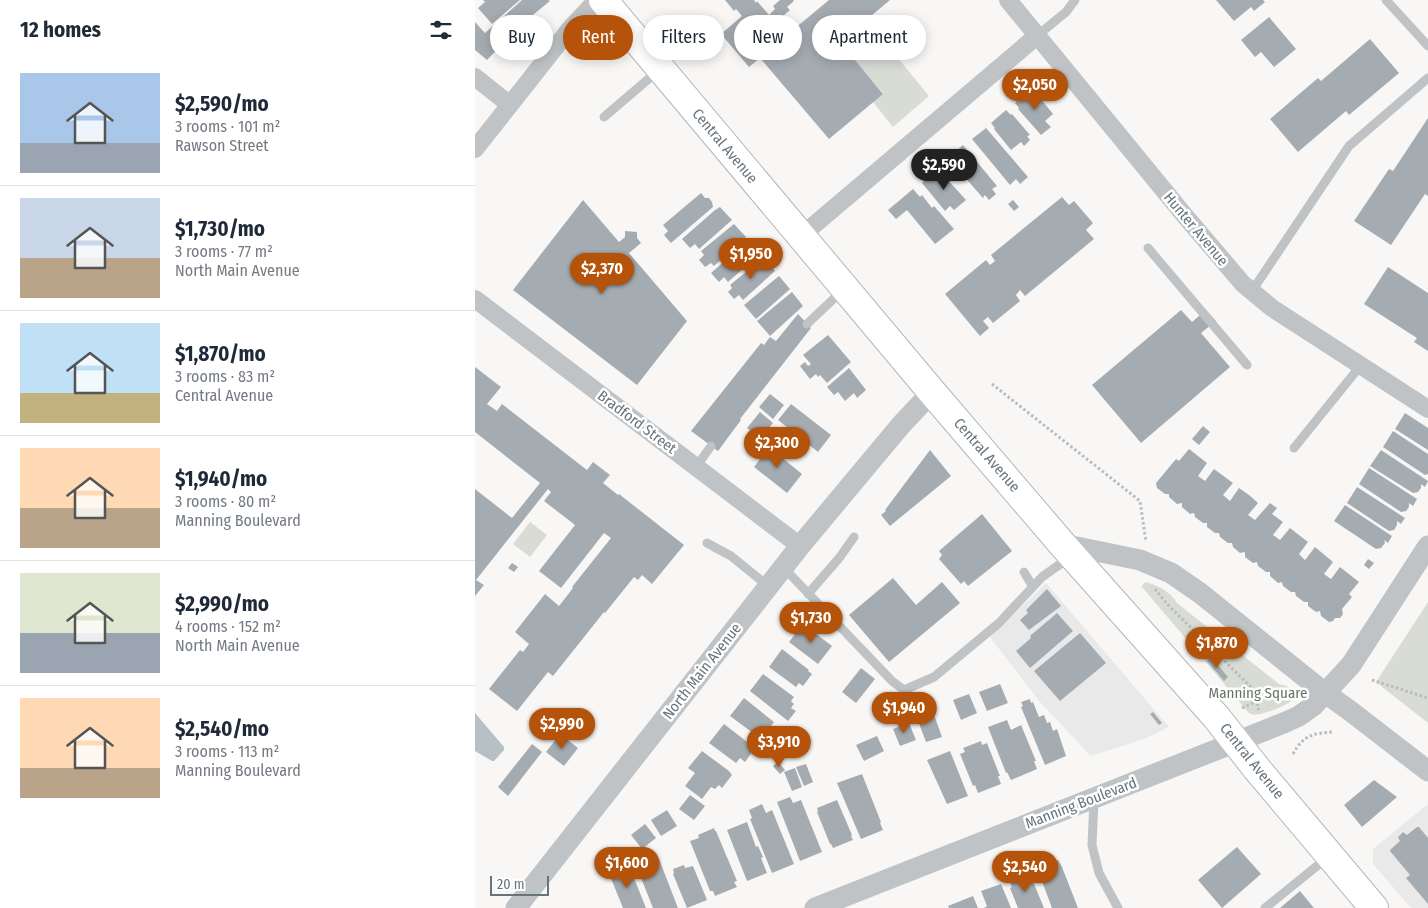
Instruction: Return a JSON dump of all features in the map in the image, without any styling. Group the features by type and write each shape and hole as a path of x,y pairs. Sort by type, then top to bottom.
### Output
{"main road":[{"name":"Central Avenue","path":"603,0 932,392 1067,549 1217,718 1374,908"}],"street":[{"path":"475,149 569,30 597,0"},
{"name":"Hunter Avenue","path":"1008,0 1185,216 1251,292 1272,308 1428,409"},
{"path":"801,236 1038,35"},
{"path":"475,77 510,105"},
{"name":"Bradford Street","path":"475,299 800,546"},
{"name":"North Main Avenue","path":"516,908 783,567 901,425 932,392"},
{"name":"Manning Boulevard","path":"815,908 1299,716 1313,706 1351,665 1428,546"},
{"path":"1067,549 1140,560 1171,573 1201,593 1325,693 1428,771"}],"lane":[{"path":"1038,35 1066,12 1075,0"},
{"path":"1386,0 1428,46"},
{"path":"604,117 661,69"},
{"path":"1251,292 1349,146 1428,78"},
{"path":"1148,248 1247,365"},
{"path":"807,324 845,288"},
{"path":"1294,448 1361,365"},
{"path":"696,467 711,446"},
{"path":"809,594 854,537"},
{"path":"707,543 731,556 768,586"},
{"path":"783,567 892,681 904,690 934,677 999,622 1043,577 1067,549"},
{"path":"1025,572 1033,587"},
{"path":"1094,798 1092,845 1099,873 1118,908"},
{"path":"1265,908 1330,855"}],"path":[{"path":"1372,680 1428,698"},
{"path":"1242,708 1287,690"},
{"path":"1258,701 1257,707 1259,710"},
{"path":"1293,754 1302,740 1310,736 1334,732"}],"shaded area":[{"path":"1046,583 1169,727 1147,738 1091,756 1040,702 990,637"},
{"path":"475,713 504,747 504,750 494,761 475,751"},
{"path":"1428,804 1428,908 1411,908 1373,864 1373,849"}],"green space":[{"path":"854,60 900,60 929,96 893,127 873,102 883,93"},
{"path":"530,522 547,535 530,557 513,544"},
{"name":"Manning Square","path":"1146,582 1168,592 1177,603 1279,684 1287,686 1292,693 1291,701 1266,713 1255,715 1249,713 1142,587"},
{"path":"1428,602 1428,723 1376,682"}],"building":[{"path":"483,0 520,0 502,15 490,15 490,22 478,8 485,2"},
{"path":"522,0 550,1 533,15 505,15"},
{"path":"725,0 754,0 756,3 757,1 769,15 741,15 736,9 734,11"},
{"path":"780,0 794,1 787,7 790,10 784,15 769,15 775,9 773,6"},
{"path":"829,0 890,0 872,15 812,15 812,60 855,60 883,94 829,139 762,60 802,60 802,22"},
{"path":"1216,0 1263,0 1265,2 1254,11 1251,7 1234,21"},
{"path":"1269,17 1296,49 1274,67 1261,52 1255,57 1241,40"},
{"path":"475,22 485,33 490,29 490,57 487,60 475,50"},
{"path":"734,23 734,49 724,38 724,31"},
{"path":"1370,39 1399,73 1349,115 1346,111 1298,152 1270,119 1318,78 1321,81"},
{"path":"743,60 758,60 749,67"},
{"path":"1030,89 1036,93 1053,114 1045,121 1051,127 1041,135 1015,103"},
{"path":"1006,110 1012,114 1030,135 1027,136 1030,140 1024,146 1021,142 1011,150 991,123"},
{"path":"1428,118 1428,196 1425,194 1391,245 1354,221 1389,169 1393,171"},
{"path":"986,128 1028,177 1020,184 1016,179 1010,185 972,139"},
{"path":"963,145 997,186 992,189 996,194 989,200 985,195 983,198 948,158"},
{"path":"938,169 966,200 954,210 950,206 945,211 922,183"},
{"path":"913,189 920,197 922,195 932,208 934,206 954,229 935,244 907,210 896,219 888,210"},
{"path":"701,193 705,198 709,198 713,207 671,243 664,235 668,231 663,225"},
{"path":"1062,197 1069,205 1074,201 1093,223 1086,230 1094,239 1025,296 1020,290 1016,295 1020,301 993,323 988,317 983,321 989,328 980,336 945,294 986,260 990,265 995,261 991,255"},
{"path":"583,200 619,242 625,237 625,231 637,232 637,238 641,243 629,253 687,321 637,385 513,290"},
{"path":"1013,200 1019,207 1014,211 1008,204"},
{"path":"720,207 732,220 699,249 695,244 690,248 682,239"},
{"path":"734,224 746,237 714,266 711,263 705,267 699,260 704,255 701,251"},
{"path":"749,240 760,254 728,282 724,277 719,282 711,273"},
{"path":"763,258 775,271 743,300 739,295 734,299 728,292 732,288 730,285"},
{"path":"1388,267 1428,293 1428,351 1414,342 1417,338 1364,304"},
{"path":"779,276 790,289 756,319 744,305"},
{"path":"792,292 803,306 770,336 757,321"},
{"path":"1181,310 1192,322 1206,310 1216,321 1201,333 1230,367 1141,443 1092,385"},
{"path":"798,314 811,328 740,419 718,451 691,431 761,343 764,345 770,337 776,341"},
{"path":"828,335 851,362 827,383 820,375 818,377 816,374 810,379 800,366 805,362 808,366 811,364 803,355"},
{"path":"475,367 501,387 487,404 497,411 502,404 587,470 593,462 610,475 603,483 684,545 652,584 642,575 638,580 634,577 553,676 548,672 517,711 489,689 520,650 523,652 529,644 515,632 545,594 559,606 611,538 604,533 561,588 539,571 575,525 544,501 551,492 548,489 476,580 484,585 475,596 475,489 512,518 540,483 475,432"},
{"path":"849,368 866,390 857,398 854,393 845,401 838,392 834,395 827,387"},
{"path":"770,394 784,405 773,419 759,407"},
{"path":"791,404 831,435 818,452 778,420"},
{"path":"760,412 773,423 760,438 747,428"},
{"path":"1405,413 1428,428 1428,450 1395,429"},
{"path":"1203,426 1210,432 1199,445 1192,439"},
{"path":"1393,431 1428,454 1428,474 1425,475 1383,447"},
{"path":"762,446 767,450 769,447 802,474 787,493 754,467 760,459 755,456"},
{"path":"1189,449 1207,463 1198,476 1205,481 1214,469 1233,483 1223,495 1230,501 1239,488 1258,503 1248,515 1255,520 1270,503 1277,508 1272,514 1283,522 1273,535 1280,540 1290,528 1308,542 1299,554 1305,560 1315,547 1333,562 1324,574 1331,579 1340,567 1359,582 1349,594 1352,597 1342,609 1343,614 1340,618 1335,618 1329,622 1321,616 1320,611 1316,612 1308,606 1308,602 1304,602 1296,596 1295,592 1291,592 1283,586 1282,582 1278,583 1270,576 1270,572 1266,572 1258,566 1257,562 1253,563 1245,557 1245,552 1240,553 1233,547 1232,543 1228,543 1220,537 1219,533 1215,533 1207,527 1207,523 1203,523 1195,517 1194,513 1190,514 1182,507 1182,503 1177,504 1169,497 1169,494 1165,494 1157,488 1156,483 1176,459 1179,461"},
{"path":"930,450 951,476 890,526 881,515 886,511"},
{"path":"1381,450 1428,481 1425,487 1421,484 1418,492 1413,493 1370,466"},
{"path":"1369,468 1417,499 1413,506 1409,503 1406,511 1401,512 1359,484"},
{"path":"1357,487 1405,518 1401,524 1397,521 1394,530 1389,531 1347,503"},
{"path":"1345,505 1392,536 1388,543 1384,540 1385,543 1381,548 1376,549 1334,521"},
{"path":"982,514 1012,551 968,586 964,581 961,584 939,559 942,555 939,551"},
{"path":"1368,559 1374,563 1369,569 1364,565"},
{"path":"512,563 518,567 514,572 508,568"},
{"path":"893,578 916,605 942,582 960,603 889,662 849,615"},
{"path":"1047,589 1061,606 1029,630 1020,620 1028,613 1026,610"},
{"path":"1057,613 1073,631 1030,668 1016,651"},
{"path":"803,624 832,646 818,664 789,642"},
{"path":"1080,633 1106,663 1060,701 1034,671"},
{"path":"782,649 812,674 803,686 799,683 796,687 769,667"},
{"path":"1211,657 1228,677 1224,681 1207,661"},
{"path":"861,668 875,679 856,703 842,692"},
{"path":"763,674 794,697 791,701 794,704 791,708 796,711 788,721 750,691"},
{"path":"1000,684 1008,703 987,711 979,692"},
{"path":"969,694 977,713 961,720 953,700"},
{"path":"744,698 774,722 764,735 760,731 757,736 730,716"},
{"path":"1030,699 1039,717 1044,715 1047,723 1050,722 1053,731 1057,729 1066,756 1045,765 1021,707 1023,706 1021,702"},
{"path":"933,712 942,737 926,742 917,718"},
{"path":"1153,712 1162,723 1159,725 1150,714"},
{"path":"1007,720 1011,730 1021,725 1036,761 1034,761 1037,769 1011,780 1006,773 988,727"},
{"path":"909,723 916,740 900,746 893,729"},
{"path":"724,724 755,748 745,762 740,758 736,763 709,743"},
{"path":"560,734 578,748 564,766 546,752"},
{"path":"877,736 884,751 864,761 856,745"},
{"path":"981,741 982,745 987,743 1000,776 998,776 1001,784 978,793 975,785 973,786 960,754 965,752 963,748"},
{"path":"532,744 542,752 508,796 498,787"},
{"path":"702,751 732,775 722,788 719,785 715,789 711,787 702,799 685,786 695,773 688,768"},
{"path":"950,751 968,796 947,804 927,760"},
{"path":"778,762 785,770 780,774 773,766"},
{"path":"806,764 813,782 804,786 796,767"},
{"path":"795,768 802,787 792,791 784,772"},
{"path":"862,774 883,830 861,839 837,783"},
{"path":"1374,780 1397,797 1362,827 1344,805"},
{"path":"690,795 705,806 694,820 679,809"},
{"path":"790,797 793,803 801,800 822,852 800,861 777,802"},
{"path":"837,800 853,840 833,848 817,808"},
{"path":"762,804 766,813 772,810 794,864 772,873 750,819 752,818 749,810"},
{"path":"667,810 677,826 661,836 651,820"},
{"path":"747,822 756,847 758,846 763,857 761,858 767,873 747,881 727,830"},
{"path":"645,824 656,838 642,849 631,835"},
{"path":"1417,827 1428,838 1428,904 1406,878 1410,875 1390,851 1400,841 1398,837 1403,832 1407,835"},
{"path":"714,828 737,881 734,882 737,887 715,896 713,891 710,891 690,841 699,838 698,835"},
{"path":"1237,847 1261,874 1222,908 1198,880"},
{"path":"653,857 655,861 659,859 678,908 653,908 637,868 646,865 645,860"},
{"path":"1058,860 1078,908 1052,908 1037,868"},
{"path":"684,865 685,868 693,866 707,900 687,908 673,874 673,869"},
{"path":"621,866 623,870 630,868 646,908 623,908 610,876 614,874 612,870"},
{"path":"1028,873 1044,908 1018,908 1009,880"},
{"path":"1001,884 1011,908 984,908 987,906 981,891"},
{"path":"1300,891 1314,908 1280,908"},
{"path":"973,896 978,908 949,908 948,906"}]}
